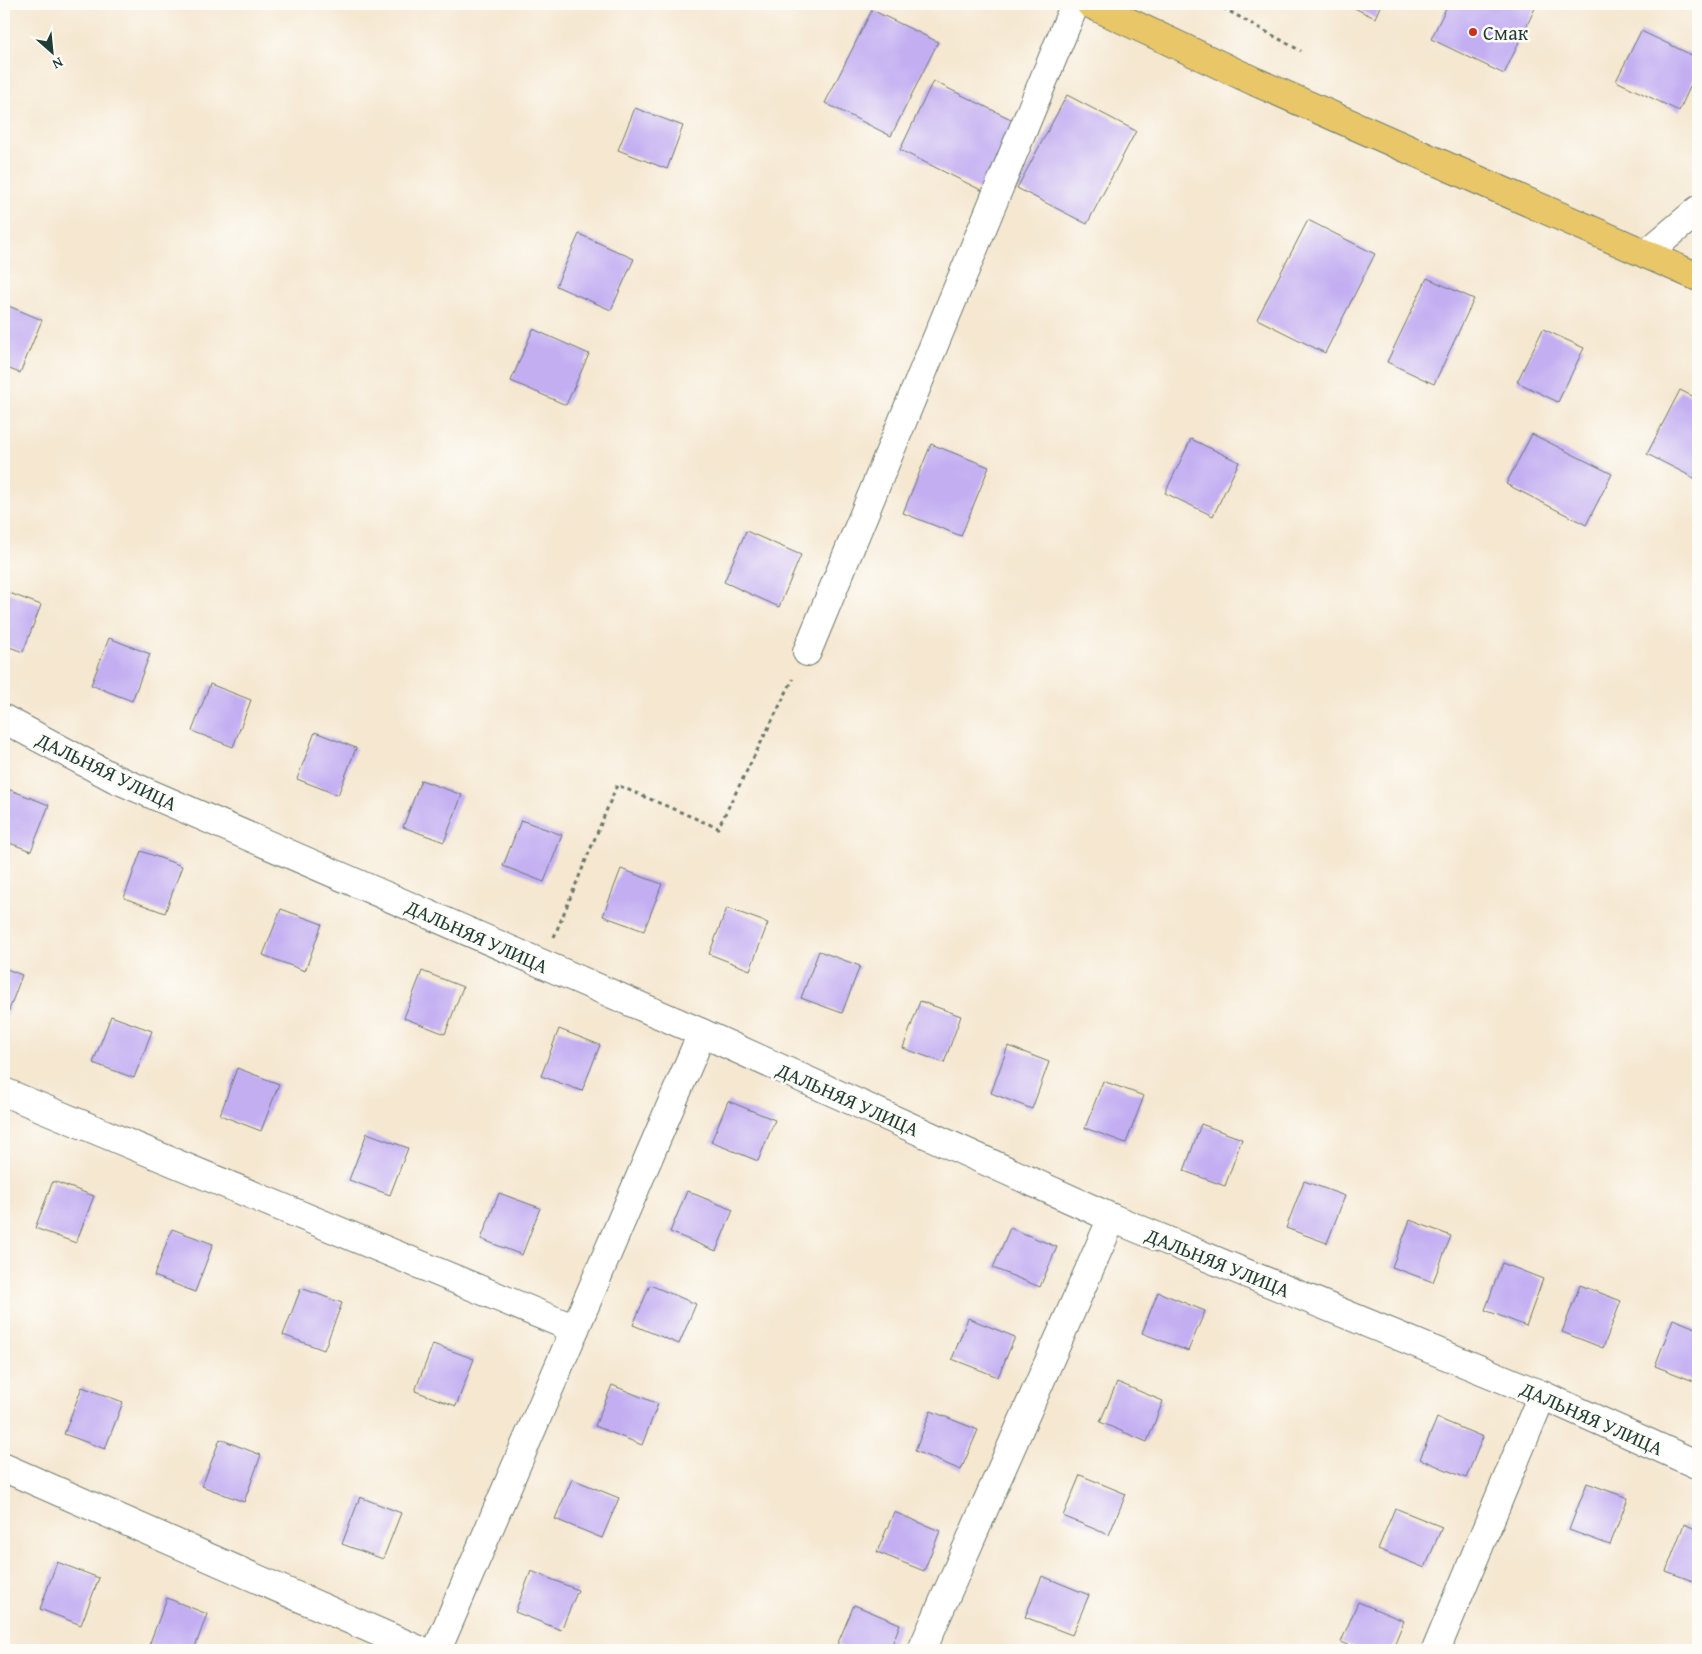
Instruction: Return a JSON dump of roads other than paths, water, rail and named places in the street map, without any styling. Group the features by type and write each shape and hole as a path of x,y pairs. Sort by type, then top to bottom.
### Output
{"main road":[{"path":"1090,4 1256,82 1698,277"}],"street":[{"path":"807,652 1074,4"},
{"path":"1646,254 1698,210"},
{"name":"ДАЛЬНЯЯ УЛИЦА","path":"4,719 114,778 702,1033 1112,1218 1542,1395 1698,1465"},
{"path":"437,1650 702,1033"},
{"path":"4,1092 574,1329"},
{"path":"922,1650 1112,1218"},
{"path":"1436,1650 1542,1395"},
{"path":"5,1468 419,1650"}],"place":[{"name":"Смак","path":"1473,32"}]}
